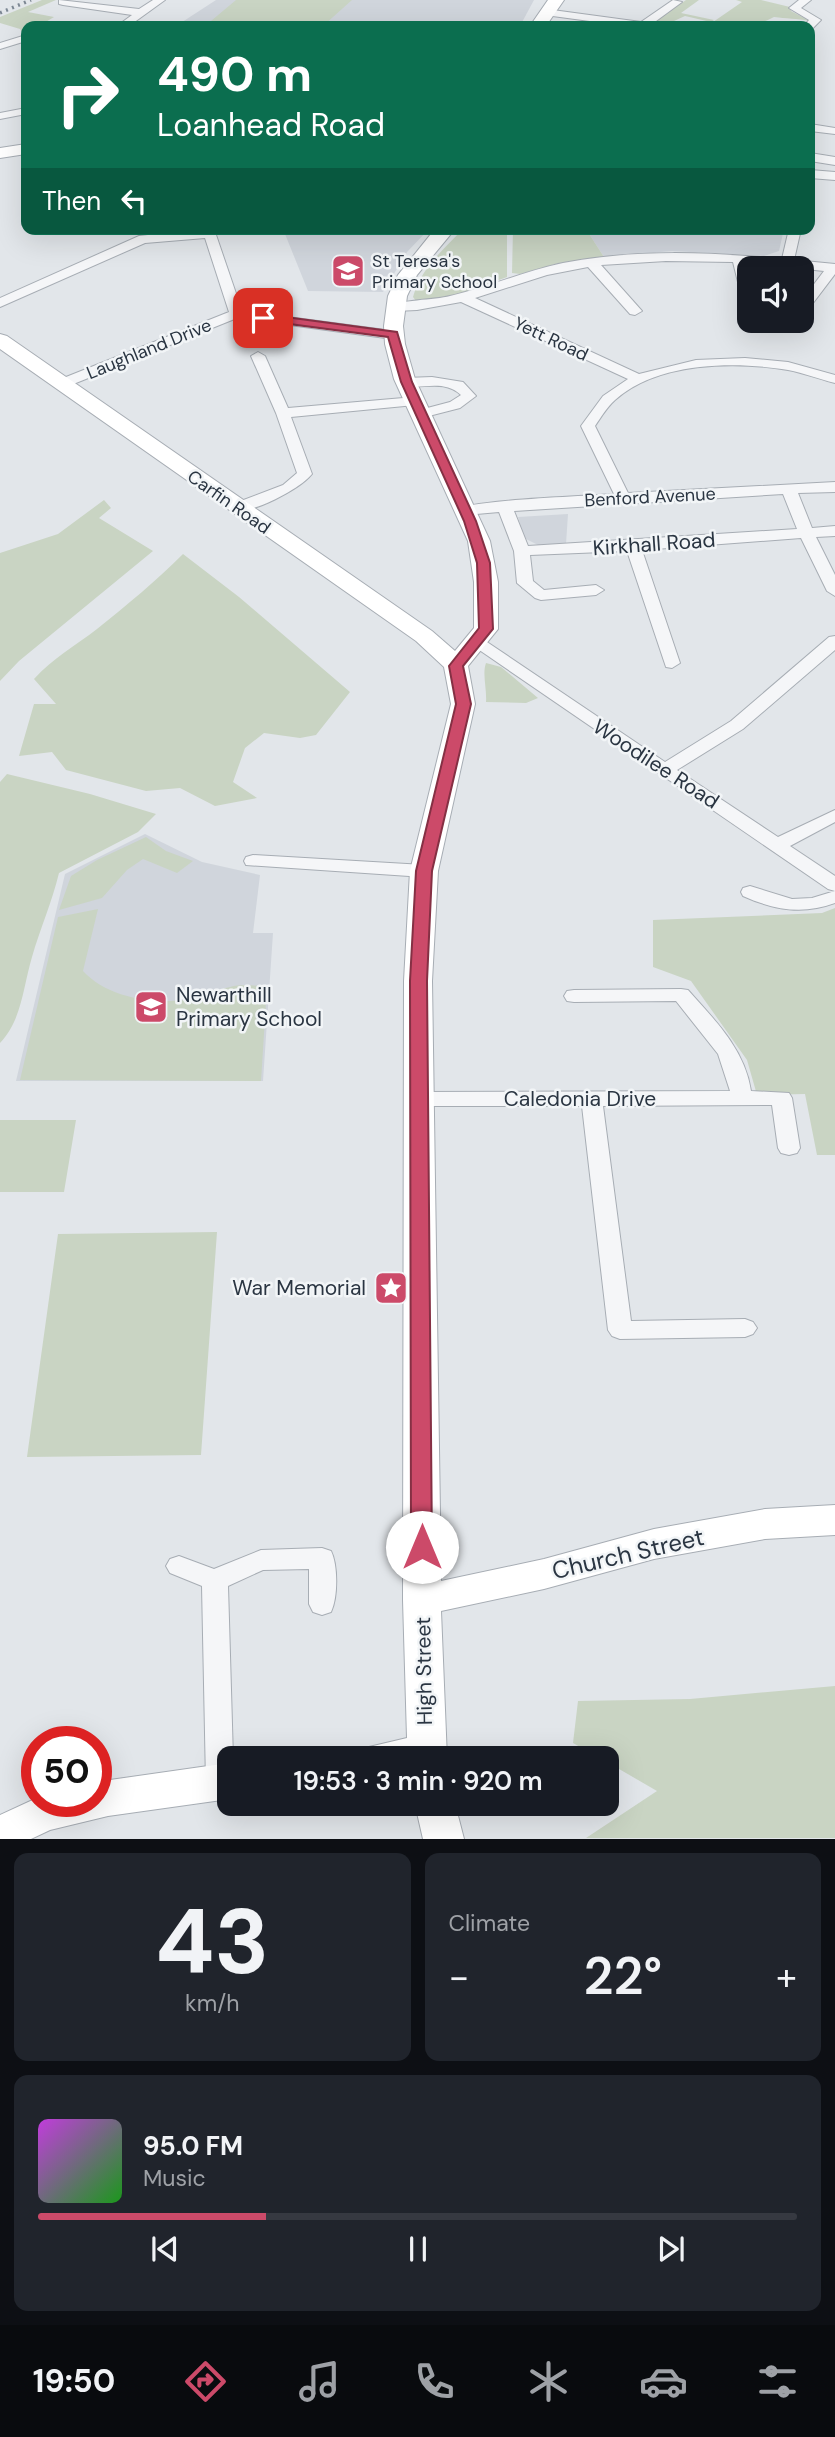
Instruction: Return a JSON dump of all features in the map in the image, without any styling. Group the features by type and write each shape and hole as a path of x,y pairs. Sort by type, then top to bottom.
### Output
{"main road":[{"path":"542,19 556,0"},
{"path":"0,153 21,150"},
{"path":"440,235 420,256 401,286 395,307 393,335 414,399 479,541 486,582 486,629 456,666"},
{"name":"Carfin Road","path":"0,340 424,636 456,666"},
{"name":"High Street","path":"426,1746 422,1600 418,981 424,871 463,704 456,666"},
{"name":"Church Street","path":"422,1600 544,1574 654,1545 765,1524 835,1520"},
{"path":"0,1838 9,1828 60,1807 217,1783"},
{"path":"438,1816 444,1839"}],"street":[{"path":"130,21 160,0"},
{"path":"806,0 794,8 815,21"},
{"path":"63,2 89,3 142,13"},
{"path":"652,21 677,2"},
{"path":"542,19 572,21"},
{"path":"0,46 21,40"},
{"path":"0,116 21,112"},
{"path":"815,128 835,131"},
{"path":"815,158 835,161"},
{"path":"815,174 835,176"},
{"path":"0,303 143,240 184,235"},
{"path":"210,235 236,314 393,335"},
{"path":"789,256 794,235"},
{"path":"395,307 436,304 464,298 534,274 592,262 680,256 737,259"},
{"path":"592,262 635,311"},
{"path":"814,266 834,268"},
{"path":"814,292 834,268"},
{"name":"Yett Road","path":"464,298 638,379"},
{"name":"Laughland Drive","path":"61,384 236,314"},
{"path":"237,507 288,488 305,474 284,413 258,356"},
{"path":"623,498 588,426 610,397 638,379 668,370 730,362 788,366 835,379"},
{"path":"284,413 414,399"},
{"name":"Benford Avenue","path":"465,510 623,498 835,487"},
{"path":"789,491 806,533 835,591"},
{"path":"504,506 522,551 525,583 541,595 596,590"},
{"name":"Kirkhall Road","path":"522,551 634,547 835,531"},
{"path":"634,547 672,663"},
{"name":"Woodilee Road","path":"478,641 608,733 666,769 835,885"},
{"path":"666,769 737,725 835,641"},
{"path":"777,845 835,815"},
{"path":"253,861 424,871"},
{"path":"750,892 777,905 816,905 835,897"},
{"path":"574,996 681,995 731,1055 741,1083 742,1098"},
{"path":"592,1098 620,1330 745,1328"},
{"name":"Caledonia Drive","path":"419,1099 782,1098 789,1148"},
{"path":"180,1566 215,1580 261,1560 322,1558 322,1604"},
{"path":"215,1580 222,1746"}],"shaded area":[{"path":"216,0 534,0 523,21 184,21"},
{"name":"St Teresa's Primary School","path":"285,235 423,235 407,252 383,292 308,291"},
{"path":"590,235 783,235 779,251 764,256 672,251 604,257"},
{"path":"568,514 566,544 540,546 524,538 518,517"},
{"name":"Newarthill Primary School","path":"145,834 202,862 260,875 253,933 273,933 263,1081 16,1081 65,874"}],"green space":[{"path":"42,0 56,0 28,12 54,17 47,21 21,21 21,30 0,23 0,17"},
{"path":"236,0 352,0 329,21 211,21"},
{"path":"686,0 699,0 681,13 714,20 685,16 674,21 655,21"},
{"path":"736,0 761,0 790,7 791,11 810,21 774,17 764,21 714,21 742,2"},
{"path":"457,235 507,235 507,277 458,295 416,301 413,297 421,277"},
{"path":"513,235 590,235 604,257 559,263 520,274 512,273"},
{"path":"104,500 111,508 99,518 153,551 19,661 0,681 0,553 58,534"},
{"path":"183,554 239,597 350,692 316,735 300,738 264,733 245,748 233,782 257,798 215,806 180,788 146,791 66,770 52,752 19,756 34,704 56,704 34,679 56,658 130,602"},
{"path":"486,663 501,667 538,698 526,703 486,702"},
{"path":"7,774 90,794 156,814 138,832 59,873 32,957 21,1003 13,1024 0,1043 0,782"},
{"path":"146,837 166,851 193,861 177,873 143,859 127,870 102,898 59,910 71,876 97,860"},
{"path":"835,908 835,1155 817,1155 805,1094 757,1095 747,1060 691,981 653,967 653,920 822,913"},
{"path":"98,909 83,971 108,989 137,998 169,1001 199,998 234,986 267,986 261,1081 20,1080 58,917"},
{"path":"0,1120 76,1120 64,1192 0,1192"},
{"path":"217,1232 201,1455 27,1457 58,1234"},
{"path":"835,1686 835,1838 586,1838 657,1791 619,1769 619,1746 578,1746 573,1743 578,1701 690,1699"}],"railway":[{"path":"0,13 31,0"}],"place":[{"name":"St Teresa's Primary School","path":"348,271"},
{"name":"Newarthill Primary School","path":"151,1007"},
{"name":"War Memorial","path":"391,1288"}],"route":[{"path":"263,318 393,335 406,382 479,541 484,563 486,629 456,666 463,704 424,871 421,896 418,981 422,1547"}]}
